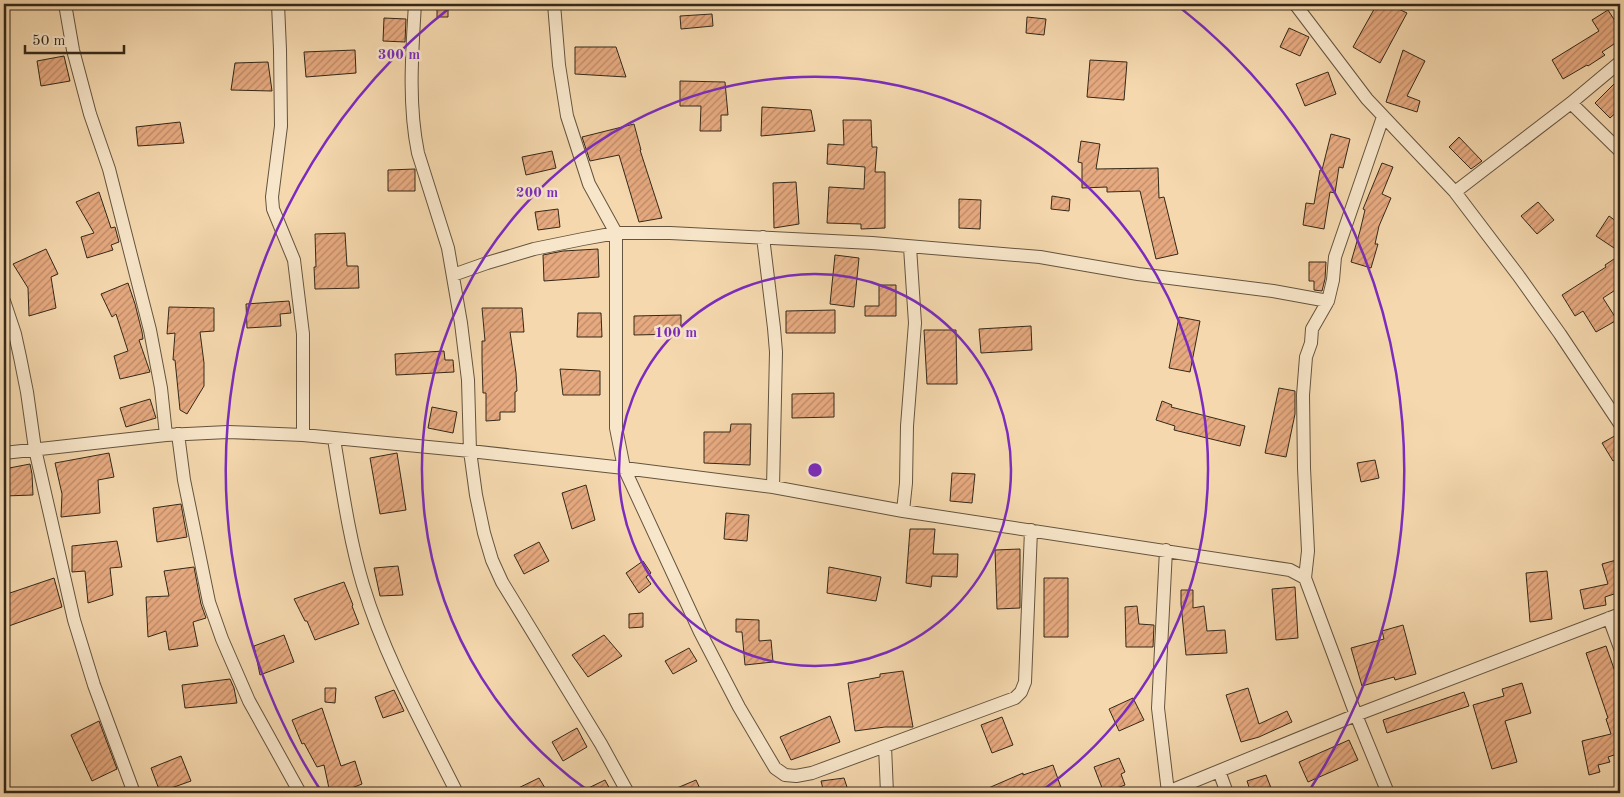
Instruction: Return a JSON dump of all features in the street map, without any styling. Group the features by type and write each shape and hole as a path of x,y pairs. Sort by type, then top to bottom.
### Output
{"street":[{"path":"65,4 73,50 90,114 109,169 150,330 161,388 209,602 222,639 249,701 300,793"},
{"path":"278,4 281,126 272,197 273,209 294,260 303,334 303,435"},
{"path":"415,4 412,104 415,137 418,153 448,248 453,275 468,380 470,451 484,533 492,560 502,582 628,793"},
{"path":"554,4 559,65 567,116 589,184 616,233 616,423 624,468 700,632 738,707 775,768 786,775 812,774 1015,698 1021,692 1025,682 1031,530"},
{"path":"1295,4 1366,99 1454,192 1529,290 1620,424"},
{"path":"1454,192 1620,62"},
{"path":"1570,103 1620,151"},
{"path":"1383,117 1335,257 1333,280 1328,300 1312,329 1311,344 1306,357 1303,395 1308,551 1305,578 1356,715 1388,793"},
{"path":"453,275 534,249 616,233 670,233 872,243 1040,257 1138,274 1274,291 1328,300"},
{"path":"763,237 776,352 773,487"},
{"path":"903,511 915,322 910,247"},
{"path":"4,301 15,334 27,392 35,449 74,620 94,685 134,793"},
{"path":"4,453 172,435 228,432 303,435 470,451 773,487 903,511 1290,570 1305,578"},
{"path":"334,439 362,583 373,615 389,656 457,793"},
{"path":"1166,550 1158,708 1167,793 1356,715 1614,616 1620,648"},
{"path":"885,746 888,793"},
{"path":"1219,771 1227,793"}],"building":[{"path":"437,4 448,4 448,17 437,17"},
{"path":"1377,4 1388,4 1407,13 1380,63 1353,47"},
{"path":"1608,10 1620,29 1620,40 1602,52 1605,55 1563,79 1552,60 1599,31 1592,20"},
{"path":"712,14 713,26 681,29 680,16"},
{"path":"1027,17 1046,19 1044,35 1026,33"},
{"path":"384,18 406,19 405,42 383,41"},
{"path":"1289,28 1309,37 1300,56 1280,47"},
{"path":"575,47 616,47 626,77 575,74"},
{"path":"355,50 356,73 306,77 304,52"},
{"path":"1403,50 1425,61 1407,96 1420,101 1417,112 1386,102"},
{"path":"64,56 70,81 41,86 37,61"},
{"path":"1090,60 1127,62 1124,100 1087,97"},
{"path":"268,62 272,91 231,90 235,63"},
{"path":"1328,72 1336,94 1305,106 1296,84"},
{"path":"1620,78 1620,109 1610,118 1595,103"},
{"path":"680,81 725,82 728,115 721,115 721,131 700,131 701,106 680,106"},
{"path":"762,107 811,110 815,131 761,136"},
{"path":"843,120 871,120 872,147 877,147 875,172 885,172 885,228 861,229 861,224 827,223 829,187 864,189 865,167 827,164 828,144 844,145"},
{"path":"180,122 184,143 138,146 136,127"},
{"path":"634,124 640,150 662,218 639,222 619,155 590,161 582,137"},
{"path":"1331,134 1350,139 1343,168 1339,167 1335,193 1330,192 1324,229 1303,225 1306,203 1314,204 1320,170 1322,170"},
{"path":"1459,137 1482,161 1471,169 1449,147"},
{"path":"1081,141 1100,144 1096,169 1158,168 1159,198 1164,197 1178,254 1156,259 1140,191 1107,192 1107,187 1082,188 1082,163 1078,162"},
{"path":"552,151 556,168 526,175 522,157"},
{"path":"1382,163 1393,167 1382,194 1391,198 1379,226 1375,244 1378,244 1371,268 1351,262 1365,210 1363,209"},
{"path":"415,169 415,191 388,191 388,170"},
{"path":"796,182 799,224 774,228 773,183"},
{"path":"99,192 111,228 115,227 119,242 111,245 113,250 87,258 81,237 94,233 76,202"},
{"path":"1052,196 1070,199 1069,211 1051,209"},
{"path":"959,199 981,200 980,229 959,228"},
{"path":"1538,202 1554,220 1537,234 1521,216"},
{"path":"558,209 560,227 538,230 535,212"},
{"path":"1609,216 1620,224 1620,252 1596,236"},
{"path":"345,233 347,266 358,266 359,288 315,289 315,234"},
{"path":"46,249 58,274 51,277 56,308 29,316 28,288 13,264"},
{"path":"598,249 599,277 544,281 543,255 563,251"},
{"path":"835,255 859,258 854,307 830,304"},
{"path":"1620,255 1620,287 1603,298 1617,320 1596,332 1583,311 1575,316 1562,295 1606,267 1605,265"},
{"path":"1309,262 1326,262 1322,291 1314,290 1314,281 1309,281"},
{"path":"128,283 142,332 143,339 139,340 150,372 120,379 114,356 128,351 116,314 112,317 101,294"},
{"path":"879,285 896,285 896,316 865,316 865,306 879,306"},
{"path":"289,301 291,313 280,314 281,326 247,328 246,304"},
{"path":"169,307 214,308 214,331 200,332 204,363 204,386 187,414 180,410 175,360 173,360 175,333 167,334"},
{"path":"482,308 522,308 524,332 510,332 516,373 515,412 500,412 500,420 486,421 486,393 483,393 482,341 485,341"},
{"path":"835,310 835,333 786,333 786,311"},
{"path":"578,313 601,313 602,337 577,337"},
{"path":"681,315 681,334 634,335 634,316"},
{"path":"1179,317 1200,321 1190,372 1169,368"},
{"path":"1031,326 1032,350 981,353 979,329"},
{"path":"924,330 956,330 957,384 927,384"},
{"path":"444,351 445,360 453,360 454,372 396,375 395,354"},
{"path":"560,369 600,371 600,395 563,395"},
{"path":"1279,388 1295,391 1295,414 1286,457 1265,453"},
{"path":"834,393 834,417 792,418 792,394"},
{"path":"150,399 156,418 126,427 120,408"},
{"path":"1162,401 1172,405 1171,407 1245,426 1240,446 1174,430 1175,426 1156,420"},
{"path":"432,407 457,412 453,433 428,428"},
{"path":"731,424 751,424 750,465 704,463 704,432 730,432"},
{"path":"1620,433 1620,457 1613,461 1602,443"},
{"path":"109,453 114,477 98,480 100,513 61,517 62,494 55,463"},
{"path":"397,453 406,510 380,514 370,458"},
{"path":"1375,460 1379,478 1361,482 1357,463"},
{"path":"30,464 33,495 4,496 4,469"},
{"path":"952,473 975,474 972,503 950,501"},
{"path":"586,485 595,520 572,529 562,493"},
{"path":"181,504 187,537 157,542 153,508"},
{"path":"726,513 749,515 747,541 724,539"},
{"path":"910,529 935,529 933,554 958,554 957,577 932,576 931,587 906,583"},
{"path":"117,541 122,567 110,568 113,595 88,603 85,571 72,572 72,546"},
{"path":"539,542 549,561 524,574 514,555"},
{"path":"1020,549 1020,608 997,609 995,550"},
{"path":"1620,559 1620,592 1605,597 1606,605 1584,609 1580,590 1608,584 1602,564"},
{"path":"643,561 651,573 646,577 651,584 639,593 626,573"},
{"path":"398,566 403,595 380,596 374,568"},
{"path":"194,567 201,604 206,618 193,622 198,646 169,650 166,631 148,637 146,597 169,596 164,571"},
{"path":"829,567 881,577 876,601 827,593"},
{"path":"1547,571 1552,619 1530,622 1526,573"},
{"path":"54,578 62,607 6,627 4,620 4,595"},
{"path":"1044,578 1068,578 1068,637 1044,637"},
{"path":"344,582 359,624 315,640 307,621 305,621 294,599"},
{"path":"1295,587 1298,638 1276,640 1272,589"},
{"path":"1181,590 1193,590 1193,608 1204,606 1207,631 1225,630 1227,653 1186,655"},
{"path":"1137,606 1139,624 1154,625 1153,647 1126,647 1125,607"},
{"path":"643,613 643,627 629,628 629,614"},
{"path":"736,619 759,620 759,641 771,640 773,662 745,665 742,632 736,632"},
{"path":"1403,625 1416,674 1395,680 1394,677 1362,686 1351,648 1384,639 1382,631"},
{"path":"284,635 294,662 260,675 254,646"},
{"path":"604,635 622,656 588,677 572,655"},
{"path":"1606,646 1620,686 1620,756 1617,756 1617,754 1608,757 1610,762 1598,765 1600,772 1589,775 1582,741 1611,734 1606,719 1608,718 1586,653"},
{"path":"689,648 697,661 673,674 665,661"},
{"path":"903,671 913,727 885,727 855,731 848,683 880,677 880,674"},
{"path":"230,679 237,703 185,708 182,685"},
{"path":"1522,683 1531,713 1505,721 1517,762 1492,769 1473,705 1504,696 1502,689"},
{"path":"325,688 336,688 335,703 325,702"},
{"path":"1248,688 1259,724 1287,711 1292,722 1259,737 1241,742 1226,695"},
{"path":"394,690 404,711 383,718 375,697"},
{"path":"1464,692 1469,706 1387,733 1383,720"},
{"path":"1133,698 1144,720 1119,731 1109,709"},
{"path":"322,708 341,766 355,761 362,784 339,793 330,793 324,765 317,767 304,743 302,744 292,720"},
{"path":"830,716 840,742 791,760 780,737"},
{"path":"1002,717 1013,745 992,753 981,725"},
{"path":"99,721 117,769 92,781 71,735"},
{"path":"577,728 587,747 563,761 552,742"},
{"path":"1349,740 1358,760 1308,782 1299,762"},
{"path":"181,756 191,781 160,792 151,768"},
{"path":"1119,758 1125,772 1121,774 1125,785 1104,793 1094,767"},
{"path":"1053,765 1063,793 977,793 1023,773 1023,775"},
{"path":"1266,775 1273,793 1251,793 1247,781"},
{"path":"539,778 548,793 508,793"},
{"path":"844,778 849,793 824,793 821,781"},
{"path":"605,780 612,793 578,793"},
{"path":"696,780 702,793 665,793"}]}
